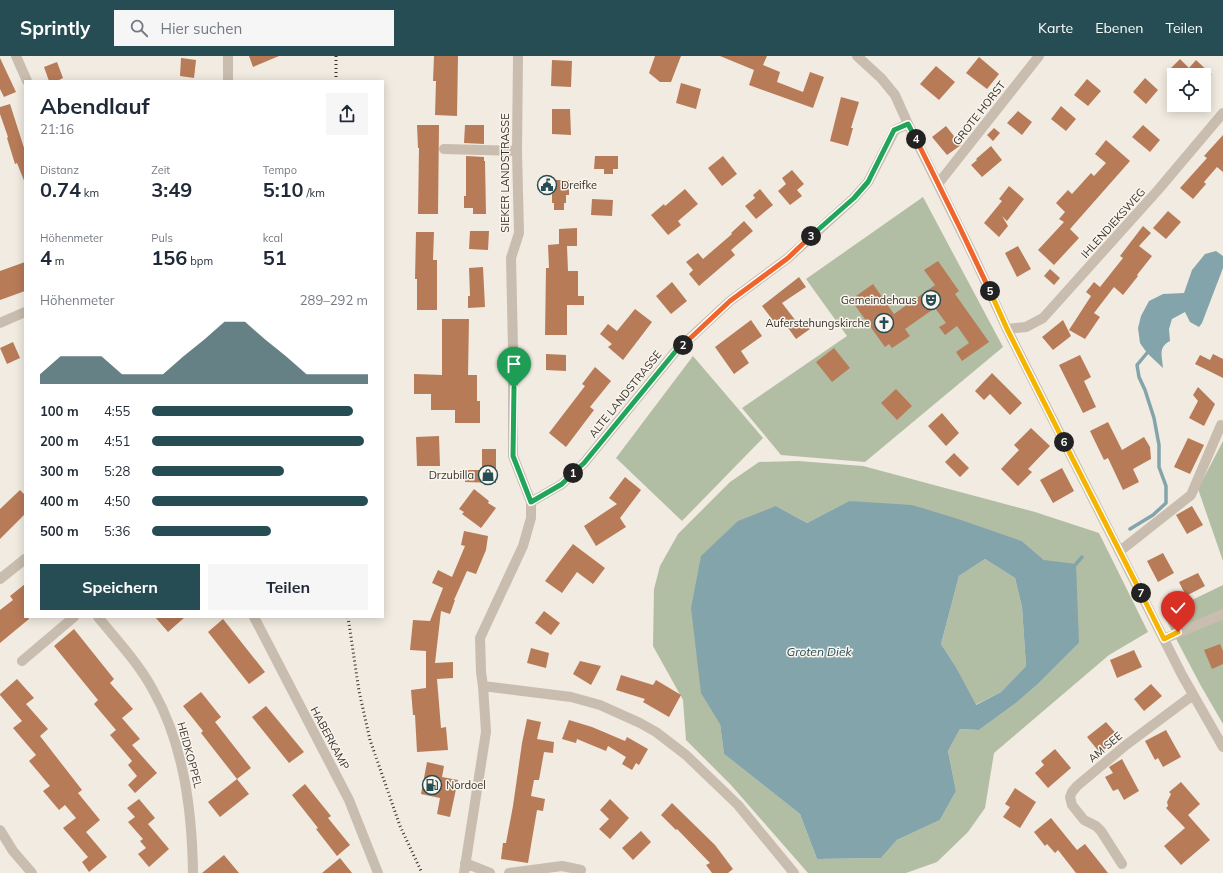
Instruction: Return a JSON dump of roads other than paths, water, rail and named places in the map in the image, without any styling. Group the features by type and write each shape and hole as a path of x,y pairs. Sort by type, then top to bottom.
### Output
{"street":[{"path":"16,56 27,80"},
{"path":"228,56 228,80"},
{"name":"SIEKER LANDSTRASSE","path":"465,868 486,732 480,638 523,546 531,518 531,502 513,456 511,258 519,233 517,152 518,56"},
{"path":"857,56 881,78 895,95 1007,329 1193,696 1223,747"},
{"name":"GROTE HORST","path":"938,184 1039,56"},
{"name":"IHLENDIEKSWEG","path":"1007,329 1026,327 1043,318 1153,196 1223,113"},
{"name":"ALTE LANDSTRASSE","path":"531,502 562,484 584,463 675,352 730,301 788,258 854,198 868,182 894,130 908,124"},
{"path":"444,149 517,152"},
{"path":"0,323 24,312"},
{"path":"1120,552 1191,495 1221,425"},
{"path":"0,579 24,561"},
{"path":"1164,639 1223,614"},
{"path":"22,661 73,618"},
{"name":"HEIDKOPPEL","path":"99,618 148,682 166,715 176,743 188,794 193,851 193,873"},
{"name":"HABERKAMP","path":"255,618 349,800 378,873"},
{"path":"483,686 571,697 600,706 640,723 656,732 686,755 738,804 794,873"},
{"name":"AM SEE","path":"1122,864 1101,831 1096,826 1084,820 1072,805 1070,797 1072,792 1126,745 1193,696"},
{"path":"0,830 13,851 32,873"},
{"path":"509,873 562,866 581,870"},
{"path":"465,868 490,873"}],"water":[{"path":"1216,251 1223,256 1223,268 1202,323 1199,327 1190,322 1185,312 1172,319 1169,329 1170,341 1166,343 1162,349 1163,368 1147,353 1140,343 1138,328 1141,316 1149,301 1163,294 1184,293 1192,270 1205,254"},
{"name":"Groten Diek","path":"849,501 912,505 1022,541 1044,560 1076,564 1079,643 1038,684 1016,703 979,730 960,729 948,751 956,791 940,820 897,840 881,858 817,859 800,814 724,754 720,724 701,693 691,608 701,556 738,521 776,506 807,523","holes":["985,559 1015,578 1022,607 1026,666 1001,692 976,705 956,667 941,644 959,576"]}],"waterway":[{"path":"1130,529 1153,515 1166,503 1166,486 1159,467 1159,445 1154,418 1139,377 1137,365 1147,353"},
{"path":"1076,564 1082,557"}],"railway":[{"path":"336,56 336,80"},
{"path":"348,618 359,691 370,740 400,826 422,873"}],"place":[{"name":"Dreifke","path":"547,185"},
{"name":"Gemeindehaus","path":"931,300"},
{"name":"Auferstehungskirche","path":"884,323"},
{"name":"Drzubilla","path":"488,475"},
{"name":"Nordoel","path":"432,785"}]}
